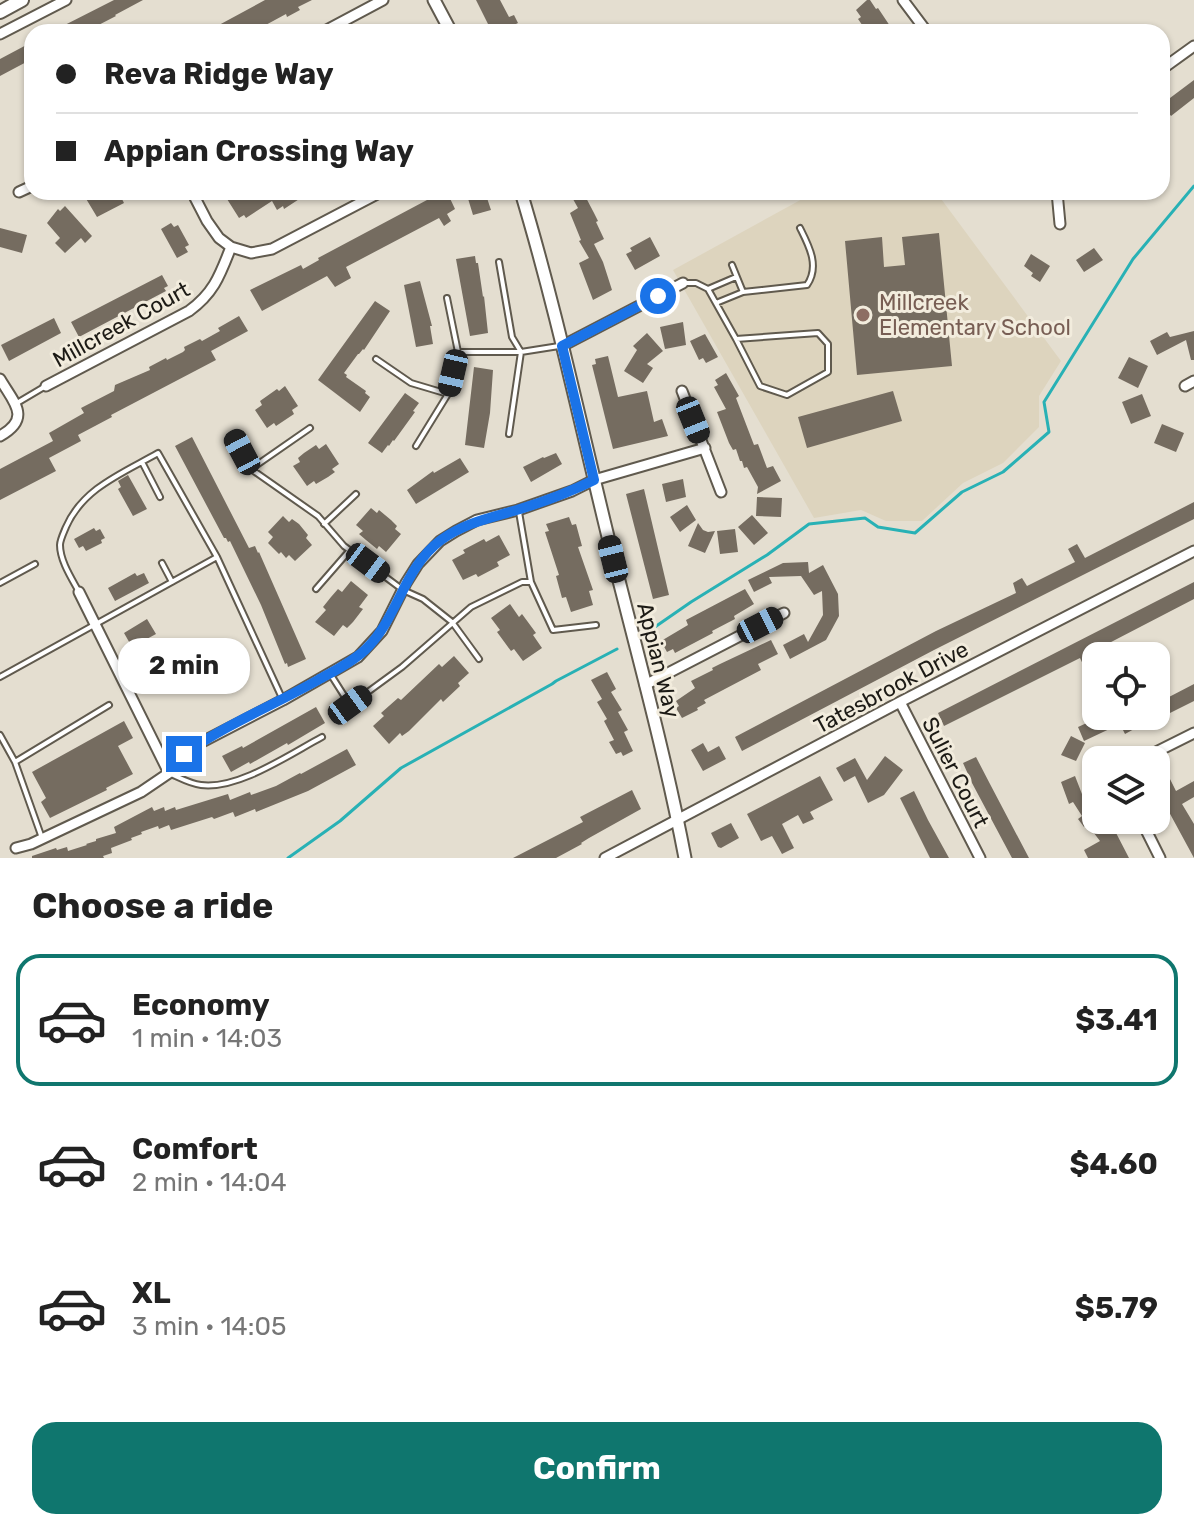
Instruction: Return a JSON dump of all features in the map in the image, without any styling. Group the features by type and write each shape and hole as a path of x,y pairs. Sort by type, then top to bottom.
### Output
{"main road":[{"path":"0,12 22,0"}],"street":[{"path":"0,34 66,0"},
{"path":"338,24 383,0"},
{"path":"434,0 447,24"},
{"path":"903,0 921,24"},
{"path":"1170,63 1194,46"},
{"path":"19,192 24,190"},
{"path":"197,200 214,231 231,247 251,253 272,249 366,200"},
{"name":"Appian Way","path":"523,200 562,346 685,858"},
{"path":"1058,200 1060,224"},
{"name":"Millcreek Court","path":"46,386 189,311 217,282 231,247"},
{"path":"562,346 683,283"},
{"path":"0,379 19,413 14,427 0,436"},
{"path":"682,391 721,492"},
{"path":"16,848 31,844 141,792 169,773 184,754 202,742 358,657 382,631 418,564 440,541 477,520 518,510 594,480 705,448"},
{"name":"Tatesbrook Drive","path":"605,858 1194,551"},
{"path":"79,592 169,773"},
{"path":"645,685 784,613"},
{"name":"Sulier Court","path":"900,702 980,858"},
{"path":"1168,746 1194,733"},
{"path":"1148,834 1160,858"}],"lane":[{"path":"716,303 743,292 807,285 812,277 812,253 800,228"},
{"path":"499,262 512,337 521,352 509,434"},
{"path":"732,265 743,292"},
{"path":"708,289 736,277"},
{"path":"683,283 696,283 708,289 760,386 787,395 828,372 828,344 818,333 736,339"},
{"path":"416,446 448,394 458,352 447,298"},
{"path":"458,352 521,352 562,346"},
{"path":"376,359 411,383 448,394"},
{"path":"15,404 46,386"},
{"path":"251,469 310,428"},
{"path":"233,435 251,469 318,516 350,550 452,622 479,659"},
{"path":"79,592 65,564 60,545 72,516 101,485 158,453 217,557 283,700"},
{"path":"142,462 160,497"},
{"path":"324,524 356,494"},
{"path":"518,510 531,582 553,630 596,625"},
{"path":"316,589 350,550"},
{"path":"0,677 217,557"},
{"path":"162,563 172,582"},
{"path":"0,583 35,564"},
{"path":"330,673 350,705 402,667 471,607 522,582 531,582"},
{"path":"15,762 109,705"},
{"path":"0,735 15,762 42,838"},
{"path":"169,773 201,785 226,783 250,776 322,737"}],"shaded area":[{"name":"Millcreek Elementary School","path":"800,200 942,200 1061,361 1039,396 1039,427 1003,463 963,483 922,521 886,521 861,510 814,518 673,270"}],"building":[{"path":"114,0 143,0 100,24 67,24"},
{"path":"265,0 312,0 298,7 300,10 268,24 221,24"},
{"path":"476,0 500,0 509,17 514,15 518,23 516,24 488,24"},
{"path":"870,0 889,24 861,24 856,10"},
{"path":"24,46 24,63 0,76 0,59"},
{"path":"1194,80 1194,98 1171,116 1170,98"},
{"path":"87,200 122,200 124,203 97,217"},
{"path":"228,200 298,200 277,210 272,201 246,218 244,215 239,218"},
{"path":"427,200 451,200 455,209 447,214 451,221 444,226 439,218 346,267 351,278 335,287 327,276 262,311 250,290 301,265 303,269"},
{"path":"468,200 488,200 491,210 473,215"},
{"path":"574,200 587,200 604,239 594,244 612,290 593,300 579,263 589,258 579,241 570,213 578,208"},
{"path":"65,206 92,236 85,243 81,238 65,253 55,243 60,238 47,223 58,209 60,211"},
{"path":"171,223 174,227 178,225 189,245 185,247 188,252 177,258 161,229"},
{"path":"0,228 27,235 22,253 0,247"},
{"path":"939,233 952,366 857,375 845,241 882,237 884,267 905,265 902,237"},
{"path":"650,237 660,256 635,270 626,254 632,251 630,248"},
{"path":"1094,248 1103,260 1084,272 1076,260"},
{"path":"1031,254 1050,266 1040,282 1024,266"},
{"path":"475,256 488,333 470,336 456,259"},
{"path":"162,275 168,286 164,288 166,291 79,337 71,322"},
{"path":"420,281 432,326 433,344 416,347 404,285"},
{"path":"375,301 390,311 344,373 370,397 360,412 318,380"},
{"path":"239,316 248,331 211,351 216,360 78,435 81,441 49,458 56,471 0,500 0,469 53,441 49,433 84,413 81,408 114,391 115,385 183,352 184,347 220,331 218,328"},
{"path":"54,318 61,333 9,361 1,345"},
{"path":"683,322 686,345 665,349 660,327"},
{"path":"1194,331 1194,360 1191,360 1186,340 1157,355 1150,341 1167,332 1170,337"},
{"path":"647,333 663,351 647,364 653,368 643,383 624,371 637,350 633,346"},
{"path":"705,334 718,357 706,363 703,358 699,360 690,341"},
{"path":"608,356 618,397 647,391 654,422 662,419 668,436 613,449 592,365 596,364 595,359"},
{"path":"1129,357 1148,366 1138,388 1118,378"},
{"path":"474,367 493,370 484,448 465,445"},
{"path":"726,373 739,396 736,398 754,445 758,444 767,468 773,466 781,481 757,494 758,487 747,467 744,468 736,449 733,450 729,443 717,412 726,409 714,387 718,385 715,380"},
{"path":"285,386 298,406 292,410 294,414 267,428 255,410 262,405 260,401"},
{"path":"893,391 902,421 807,448 798,417"},
{"path":"405,393 419,403 394,441 382,453 368,443"},
{"path":"1142,394 1151,416 1131,424 1122,402"},
{"path":"1162,424 1184,433 1176,452 1154,443"},
{"path":"192,437 249,548 255,546 259,552 306,659 288,667 285,664 230,541 224,538 175,446"},
{"path":"326,444 339,464 328,477 307,486 293,466 300,462 298,458 316,445 319,449"},
{"path":"556,453 562,464 531,482 523,467"},
{"path":"460,458 469,472 416,504 407,490 433,471"},
{"path":"128,475 147,509 133,516 118,489 121,487 118,481"},
{"path":"683,479 686,497 666,502 662,484"},
{"path":"644,489 669,595 653,599 626,494"},
{"path":"757,497 782,498 781,517 756,516"},
{"path":"1194,502 1194,519 742,751 735,737 936,631 1016,593 1013,583 1022,578 1027,586 1075,562 1068,549 1077,544 1085,558"},
{"path":"687,505 696,520 680,532 670,517"},
{"path":"371,508 377,513 379,510 391,520 401,534 386,552 379,546 377,549 359,534 363,531 356,525"},
{"path":"752,515 768,533 754,545 738,527"},
{"path":"283,516 289,522 292,519 299,524 312,545 295,561 289,555 286,558 281,552 279,554 268,543 273,537 268,532"},
{"path":"569,517 572,525 576,524 582,546 578,547 593,590 589,591 593,605 571,612 566,597 562,598 556,576 559,575 545,532 549,531 546,524"},
{"path":"698,523 703,530 715,531 705,553 688,546"},
{"path":"94,528 96,531 100,529 105,538 101,540 102,543 86,551 83,546 79,548 74,539"},
{"path":"735,529 738,552 720,554 717,531"},
{"path":"499,535 510,555 497,562 499,566 478,577 476,574 463,580 452,560 465,553 463,550"},
{"path":"808,562 809,573 823,565 838,594 839,616 826,640 790,659 783,645 804,634 808,642 823,615 822,591 814,595 801,576 769,577 772,583 754,592 748,580 783,563"},
{"path":"135,573 137,576 144,573 149,583 115,601 108,588"},
{"path":"351,581 368,595 359,607 363,609 353,622 347,628 343,625 334,636 315,622 338,589 342,592"},
{"path":"1194,582 1194,599 1111,642 1082,642 1082,662 1080,658 944,726 938,713"},
{"path":"745,589 754,604 713,633 675,653 673,649 667,652 661,641 688,625 686,620"},
{"path":"510,604 536,633 533,635 542,648 523,661 514,649 511,651 491,618"},
{"path":"147,619 156,634 132,647 124,633"},
{"path":"771,640 778,654 758,664 761,670 704,700 706,703 698,710 682,718 676,701 695,688 691,681"},
{"path":"454,656 469,673 458,683 460,686 443,702 441,699 409,731 402,736 400,733 389,744 373,726 384,716 381,713 398,698 401,700 439,664 442,667"},
{"path":"607,672 616,689 611,692 622,710 618,712 628,730 624,732 633,751 623,756 621,752 616,754 609,742 614,740 597,702 602,699 591,680"},
{"path":"1194,684 1194,701 1170,713 1170,696"},
{"path":"316,707 325,723 288,745 231,772 222,756 243,748"},
{"path":"124,721 133,738 118,746 133,774 50,818 41,802 46,798 32,772"},
{"path":"1082,725 1082,730 1107,730 1084,741 1078,727"},
{"path":"1071,736 1085,743 1076,761 1061,755"},
{"path":"703,743 708,752 719,746 726,759 703,771 691,750"},
{"path":"347,749 356,765 308,791 256,812 255,809 235,817 233,812 171,830 169,825 159,829 158,826 111,848 112,853 104,858 32,858 56,848 67,847 68,851 116,833 114,827 152,807 154,811 164,807 165,811 175,807 176,810 228,794 230,800 250,792 251,795 276,786"},
{"path":"885,756 903,770 884,795 868,803 855,776 844,782 836,768 855,758 867,780"},
{"path":"976,757 1029,858 1012,858 972,783 963,763"},
{"path":"820,776 833,800 810,812 814,819 803,824 798,815 782,824 794,848 782,854 772,836 761,841 747,814"},
{"path":"1075,776 1082,794 1082,816 1073,802 1069,804 1061,782"},
{"path":"1170,779 1176,791 1194,781 1194,797 1182,804 1194,824 1194,858 1170,814"},
{"path":"632,790 641,809 582,844 556,858 513,858 583,822 580,817"},
{"path":"914,791 949,858 930,858 900,798"},
{"path":"731,823 739,838 718,847 711,833"},
{"path":"1095,834 1117,834 1129,858 1088,858 1084,850 1100,841"}],"waterway":[{"path":"652,629 767,555 809,524 865,518 878,527 915,533 962,492 1003,472 1049,432 1044,402 1133,259 1194,186"},
{"path":"288,858 340,821 401,768 617,649"}],"place":[{"name":"Millcreek Elementary School","path":"863,315"}],"route":[{"path":"184,754 358,657 382,631 418,564 440,541 477,520 518,510 594,480 562,346 658,296"}]}
